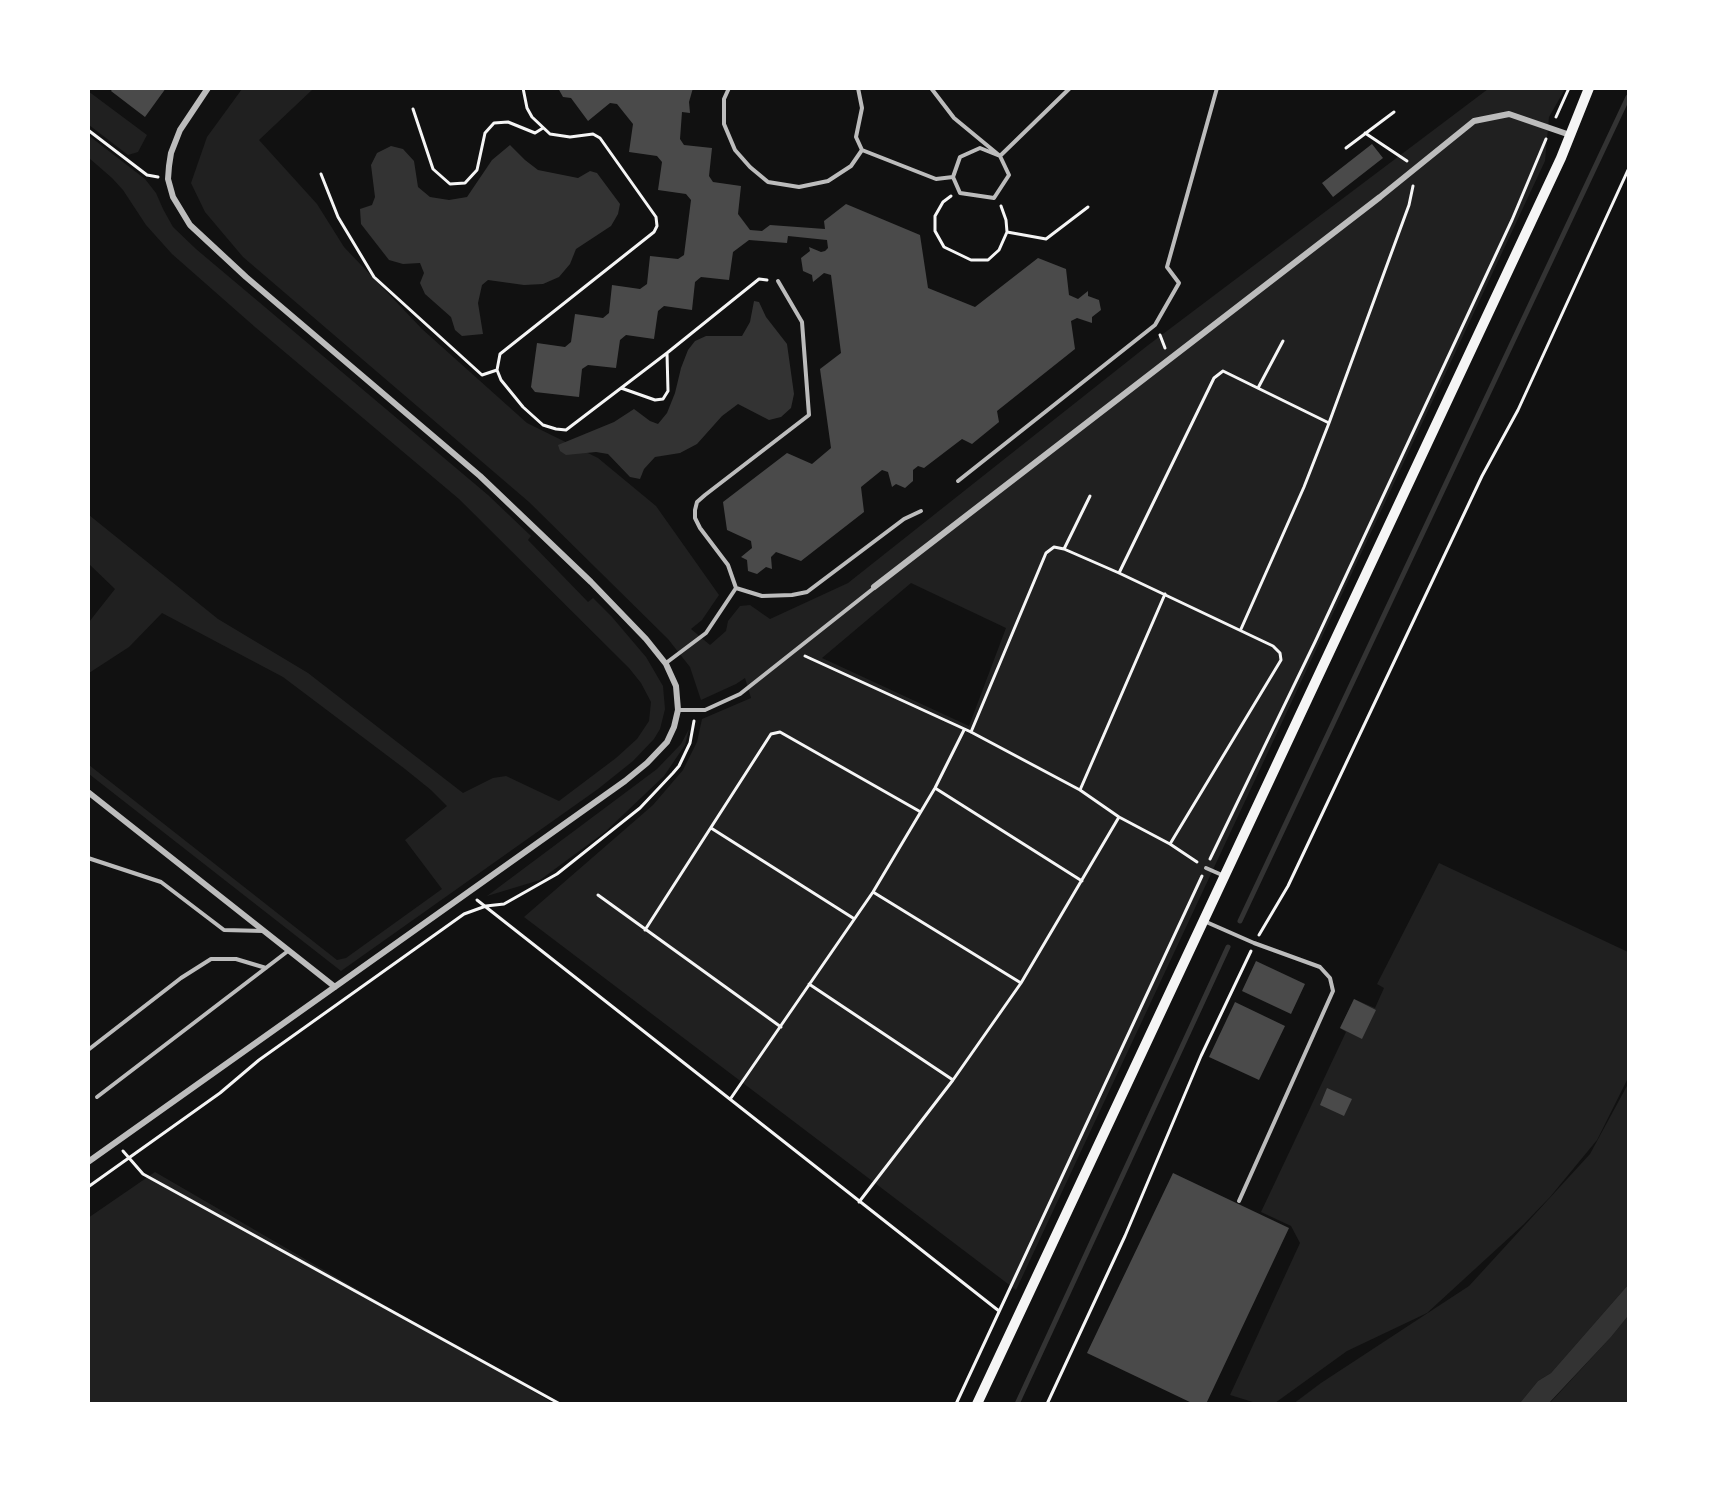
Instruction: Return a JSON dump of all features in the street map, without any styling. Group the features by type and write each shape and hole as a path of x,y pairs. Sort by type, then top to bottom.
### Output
{"main road":[{"path":"977,1404 1570,135 1589,88"}],"street":[{"path":"88,1162 626,781 667,742 678,710 676,686 666,664 646,639 507,500 198,235 177,206 168,179 171,153 180,130 208,88"},
{"path":"874,587 1171,359 1474,121 1509,114 1570,135"},
{"path":"88,792 335,987"}],"lane":[{"path":"729,88 724,99 724,124 735,150 768,182 799,187 828,181 851,166 862,150"},
{"path":"858,88 862,108 856,137 862,150 936,179 953,177"},
{"path":"931,88 954,118 1000,156 1009,175 994,198 960,193 953,177 960,157 980,148 1000,156"},
{"path":"1000,156 1070,88"},
{"path":"958,481 1155,325 1179,283 1167,267 1217,88"},
{"path":"736,588 728,565 700,528 695,518 695,510 698,502 705,495 809,415 802,322 778,281"},
{"path":"736,588 762,596 807,592 904,519 921,511"},
{"path":"678,710 705,710 740,694 874,587"},
{"path":"666,664 706,633 736,588"},
{"path":"88,858 161,882 224,930 265,932"},
{"path":"1206,868 1225,876"},
{"path":"1203,921 1254,943 1320,967 1330,978 1333,992 1239,1201"},
{"path":"97,1097 288,951"},
{"path":"88,1050 181,978 211,959 236,959 267,968"}],"path":[{"path":"523,88 527,108 532,117 550,134 561,136 593,134 600,138 656,217 657,226 654,232 500,354 497,370 501,380 523,407 543,424 555,429 566,430 759,279 778,281"},
{"path":"956,1404 1507,231 1569,88"},
{"path":"413,108 433,169 450,184 465,183 477,170 485,133 494,123 508,122 535,133 543,128"},
{"path":"1346,148 1394,112"},
{"path":"88,130 147,175 168,179"},
{"path":"1241,629 1304,487 1409,205 1413,186 1413,170 1405,158 1365,133"},
{"path":"1047,1404 1125,1236 1201,1056 1254,943 1288,886 1482,476 1518,410 1629,170"},
{"path":"321,174 338,217 374,277 482,375 497,370"},
{"path":"960,193 953,194 943,202 935,216 935,231 944,248 971,260 988,260 999,250 1007,232 1002,206 994,198"},
{"path":"1007,232 1046,239 1088,207"},
{"path":"1155,325 1171,359"},
{"path":"1258,388 1283,341"},
{"path":"621,388 655,400 663,399 668,392 667,353"},
{"path":"1119,573 1214,378 1223,371 1329,423"},
{"path":"1064,549 1090,496"},
{"path":"970,732 1046,553 1054,547 1064,549 1119,573 1273,646 1280,653 1281,660 1170,844"},
{"path":"1080,790 1165,594"},
{"path":"795,651 965,729 1080,790 1119,817 1170,844 1206,868"},
{"path":"975,707 980,710"},
{"path":"88,1187 220,1093 259,1060 464,914 486,906 504,904 557,874 640,808 679,766 692,735 694,711"},
{"path":"731,1098 873,892 919,811 935,788 965,729"},
{"path":"645,930 771,734 780,732 919,811"},
{"path":"935,788 1082,881"},
{"path":"859,1202 953,1080 1021,983 1119,817"},
{"path":"711,828 853,918"},
{"path":"873,892 1021,983"},
{"path":"598,895 781,1027"},
{"path":"486,906 999,1311"},
{"path":"809,984 953,1080"},
{"path":"117,1142 143,1174 560,1404"}],"shaded area":[{"path":"242,89 313,89 259,140 317,204 344,247 422,329 527,423 598,458 656,506 719,595 702,620 691,629 710,645 726,631 728,621 740,606 750,605 770,619 848,583 1147,346 1488,89 1565,89 1549,117 1545,161 1016,1290 524,917 653,805 683,770 697,742 702,719 751,698 745,678 701,700 690,667 668,639 529,502 243,257 205,212 191,183 207,137","holes":["911,583 1006,628 969,726 822,658"]},
{"path":"88,91 147,135 138,152 128,155 89,125"},
{"path":"88,135 145,179 156,193 173,227 196,249 488,495 531,536 528,540 588,602 593,598 612,617 646,657 663,686 665,709 660,729 654,739 633,761 598,789 341,971 89,774 89,765 337,960 346,958 442,889 405,840 447,806 405,769 283,677 162,613 129,647 89,673 89,622 115,589 89,564 89,515 218,619 308,673 463,793 493,778 506,776 559,801 616,758 637,739 649,721 651,702 641,683 629,668 459,499 172,254 146,225 123,190 89,158"},
{"path":"510,145 538,170 578,178 590,171 597,173 620,204 618,214 611,226 576,249 570,264 559,277 543,284 524,285 488,280 482,285 478,303 483,334 462,336 455,330 451,317 425,294 420,283 424,273 420,263 403,264 389,260 361,224 360,209 372,205 375,197 371,165 377,153 391,146 403,149 414,161 418,187 430,197 449,200 467,197 492,160"},
{"path":"754,301 759,302 766,317 787,344 794,394 791,408 781,417 769,420 738,404 722,416 697,444 680,453 655,457 644,469 640,479 630,477 608,454 596,452 566,455 560,451 558,445 614,422 634,409 658,424 667,413 688,350 695,341 706,336 742,336 750,322"},
{"path":"689,729 685,745 664,776 605,832 540,880 487,896 657,769 681,744"},
{"path":"1439,863 1628,952 1628,1078 1597,1140 1550,1197 1524,1224 1427,1313 1347,1351 1275,1403 1256,1403 1230,1395 1300,1243 1291,1226 1261,1212 1346,1032 1340,1028 1354,999 1375,1008 1384,988 1377,984"},
{"path":"1628,1084 1628,1285 1551,1373 1538,1381 1520,1403 1293,1404 1321,1383 1469,1286 1590,1154"},
{"path":"155,1172 553,1403 89,1403 88,1218"},
{"path":"1628,1285 1628,1316 1611,1337 1549,1403 1520,1403 1538,1381 1551,1373"},
{"path":"1628,1316 1628,1403 1549,1404 1611,1337"}],"building":[{"path":"113,88 166,88 145,117 111,91"},
{"path":"558,88 693,88 689,102 690,113 682,112 680,139 684,145 712,148 709,176 713,182 741,186 738,214 750,230 762,231 770,225 825,229 824,221 846,204 920,235 928,288 975,307 1038,258 1066,269 1069,295 1078,299 1088,291 1088,296 1099,300 1101,310 1092,317 1092,323 1077,318 1071,321 1075,349 997,411 999,422 972,444 962,439 924,468 918,466 913,470 913,481 905,488 896,484 892,487 888,472 882,470 861,487 864,512 801,561 776,552 771,557 772,569 766,567 757,574 748,571 747,560 741,557 752,548 751,541 727,530 723,502 787,453 812,464 831,448 820,369 841,353 831,275 824,273 813,282 812,275 803,271 801,258 810,251 809,247 821,252 825,251 828,248 827,240 788,236 787,243 749,240 733,252 729,280 701,277 695,282 692,310 664,306 658,311 654,339 626,335 620,340 616,368 588,365 582,369 579,397 535,392 531,387 537,343 565,347 571,342 575,314 603,318 609,313 612,285 640,289 647,284 650,256 678,259 684,255 691,200 686,194 658,190 662,162 657,156 629,152 633,124 617,104 610,103 588,121 571,98 563,97"},
{"path":"1372,144 1383,158 1333,197 1322,183"},
{"path":"1256,961 1305,984 1291,1014 1242,991"},
{"path":"1354,999 1376,1010 1362,1039 1340,1028"},
{"path":"1235,1002 1285,1026 1259,1080 1209,1057"},
{"path":"1327,1088 1352,1099 1344,1116 1320,1105"},
{"path":"1173,1173 1289,1228 1206,1404 1194,1404 1087,1353"}],"waterway":[{"path":"1240,921 1628,97"},
{"path":"1017,1404 1228,947"}]}
